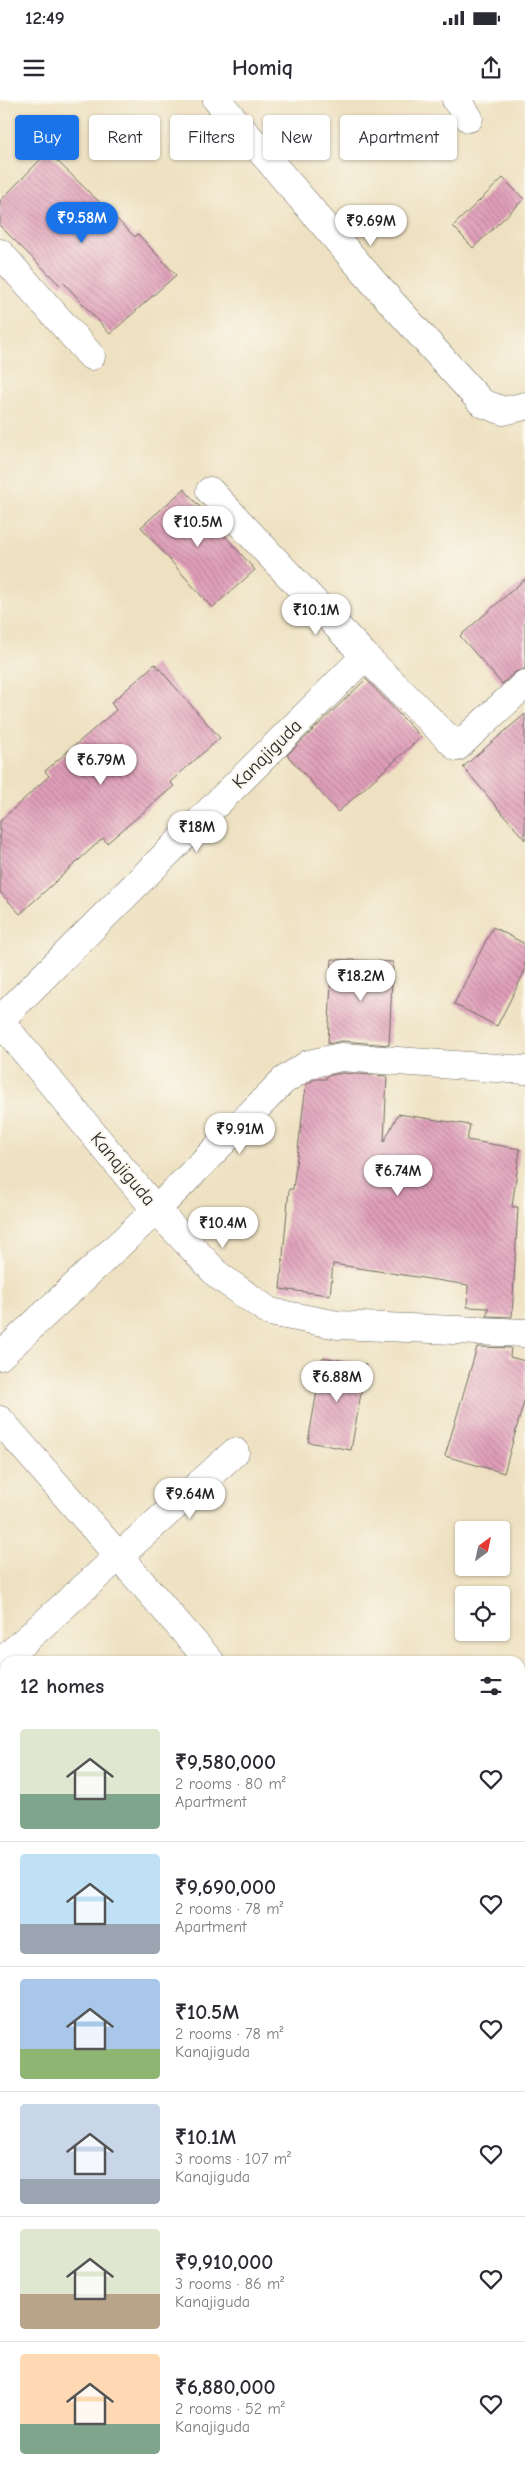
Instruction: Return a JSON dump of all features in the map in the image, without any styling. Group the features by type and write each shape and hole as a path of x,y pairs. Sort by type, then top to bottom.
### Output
{"street":[{"path":"218,100 375,284 482,403 504,411 525,406"},
{"path":"0,254 91,356"},
{"path":"210,492 365,656 457,747 525,684"},
{"name":"Kanajiguda","path":"365,656 0,1021 156,1210 219,1276 270,1312 338,1325 525,1333"},
{"path":"0,1356 156,1210 283,1081 309,1064 341,1057 525,1070"},
{"path":"0,1420 206,1656"},
{"path":"8,1656 117,1555 234,1452"}],"building":[{"path":"40,160 56,160 135,237 138,234 176,275 110,334 64,283 61,286 0,226 0,201"},
{"path":"503,178 524,199 473,248 453,226"},
{"path":"184,489 255,570 212,608 141,527"},
{"path":"525,579 525,669 515,672 502,684 460,636"},
{"path":"155,664 220,738 170,782 174,786 107,843 103,838 20,914 0,892 0,821 49,776 45,771 116,710 111,703"},
{"path":"366,679 421,737 338,812 287,755"},
{"path":"525,714 525,840 463,767"},
{"path":"493,927 525,944 525,971 497,1026 454,1004"},
{"path":"332,959 393,962 389,1045 342,1041 328,1044"},
{"path":"342,1073 387,1076 384,1142 398,1114 470,1125 467,1140 520,1149 512,1207 518,1207 512,1317 486,1316 489,1308 467,1307 468,1285 333,1264 330,1295 280,1289 289,1189 293,1189 306,1085 315,1079 326,1079 327,1076"},
{"path":"477,1347 511,1348 510,1357 525,1361 525,1398 504,1473 445,1456"},
{"path":"323,1357 366,1365 351,1450 308,1442"}]}
